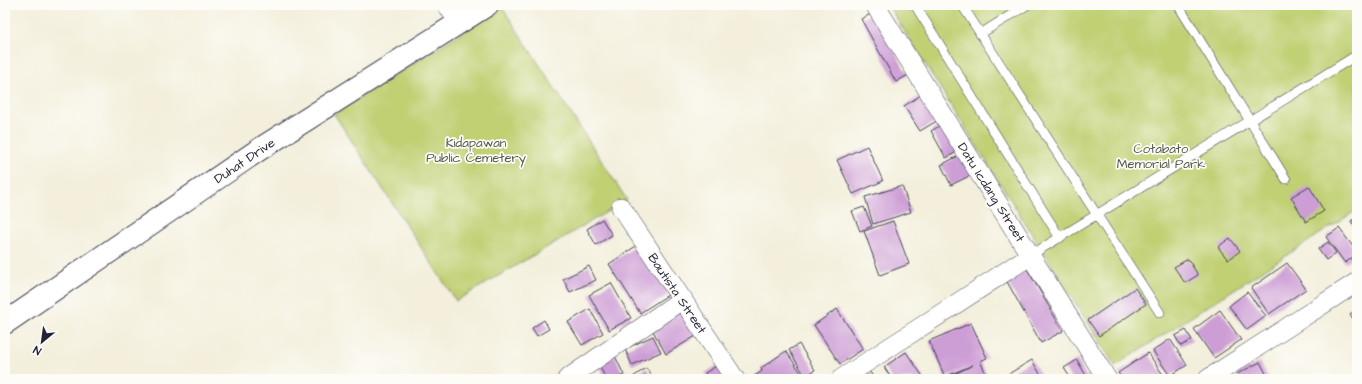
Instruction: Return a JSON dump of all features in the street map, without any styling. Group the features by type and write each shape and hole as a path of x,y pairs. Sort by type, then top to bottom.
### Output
{"street":[{"name":"Duhat Drive","path":"5,323 260,149 453,14 487,5"},
{"name":"Datu Icdang Street","path":"875,5 1107,379"},
{"name":"Bautista Street","path":"621,207 735,379"},
{"path":"841,379 1031,255"},
{"path":"1216,377 1357,282"},
{"path":"567,379 683,299"}],"lane":[{"path":"915,5 1060,238"},
{"path":"962,5 1160,313"},
{"path":"980,34 1027,5"},
{"path":"1178,5 1286,180"},
{"path":"1031,255 1357,55"}],"green space":[{"name":"Cotabato Memorial Park","path":"888,5 1357,5 1357,210 1115,366"},
{"name":"Kidapawan Public Cemetery","path":"502,7 627,200 456,301 334,114"}],"building":[{"path":"873,13 908,75 896,82 861,19"},
{"path":"924,93 940,119 920,131 904,106"},
{"path":"946,122 962,149 946,158 931,131"},
{"path":"867,146 883,181 853,194 837,160"},
{"path":"962,154 973,174 951,185 941,165"},
{"path":"902,186 911,212 873,224 865,197"},
{"path":"1309,186 1324,211 1306,222 1291,197"},
{"path":"864,207 872,226 860,231 852,211"},
{"path":"1357,217 1357,231 1351,221"},
{"path":"602,219 612,235 596,245 587,229"},
{"path":"893,221 909,264 880,275 864,231"},
{"path":"1339,228 1357,252 1357,254 1345,263 1326,237"},
{"path":"1230,238 1240,251 1228,260 1218,247"},
{"path":"1328,242 1336,253 1326,260 1318,249"},
{"path":"639,244 671,293 640,313 609,264"},
{"path":"1188,259 1198,275 1185,283 1174,267"},
{"path":"1287,263 1306,289 1269,314 1251,288"},
{"path":"589,266 596,280 570,292 563,279"},
{"path":"1026,267 1063,331 1041,343 1005,278"},
{"path":"611,283 631,318 609,330 589,295"},
{"path":"1135,288 1146,304 1099,336 1088,320"},
{"path":"1247,292 1266,316 1247,330 1229,306"},
{"path":"678,307 696,336 666,354 649,324"},
{"path":"590,309 603,333 582,345 568,322"},
{"path":"837,309 863,349 840,364 814,325"},
{"path":"1357,309 1357,325 1350,314"},
{"path":"1220,310 1241,340 1214,358 1194,329"},
{"path":"544,320 549,329 537,336 532,328"},
{"path":"971,323 987,358 980,361 988,378 951,379 950,376 973,365 945,377 929,341"},
{"path":"1186,330 1192,340 1181,346 1175,336"},
{"path":"653,336 661,352 632,365 625,349"},
{"path":"1170,339 1187,365 1170,376 1153,351"},
{"path":"799,344 815,370 805,376 789,350"},
{"path":"786,351 805,379 750,379 762,371 761,368"},
{"path":"906,352 924,378 923,379 892,379 884,367"},
{"path":"1148,353 1166,379 1123,379 1118,373"},
{"path":"615,356 624,375 615,379 606,379 598,363"},
{"path":"1032,360 1043,379 1007,379 1005,376"},
{"path":"1077,360 1088,379 1071,379 1064,368"},
{"path":"1260,362 1269,379 1240,379 1237,374"},
{"path":"718,365 726,379 709,379 705,373"},
{"path":"866,367 875,379 848,379"},
{"path":"646,368 653,377 651,379 634,379 633,377"}]}
